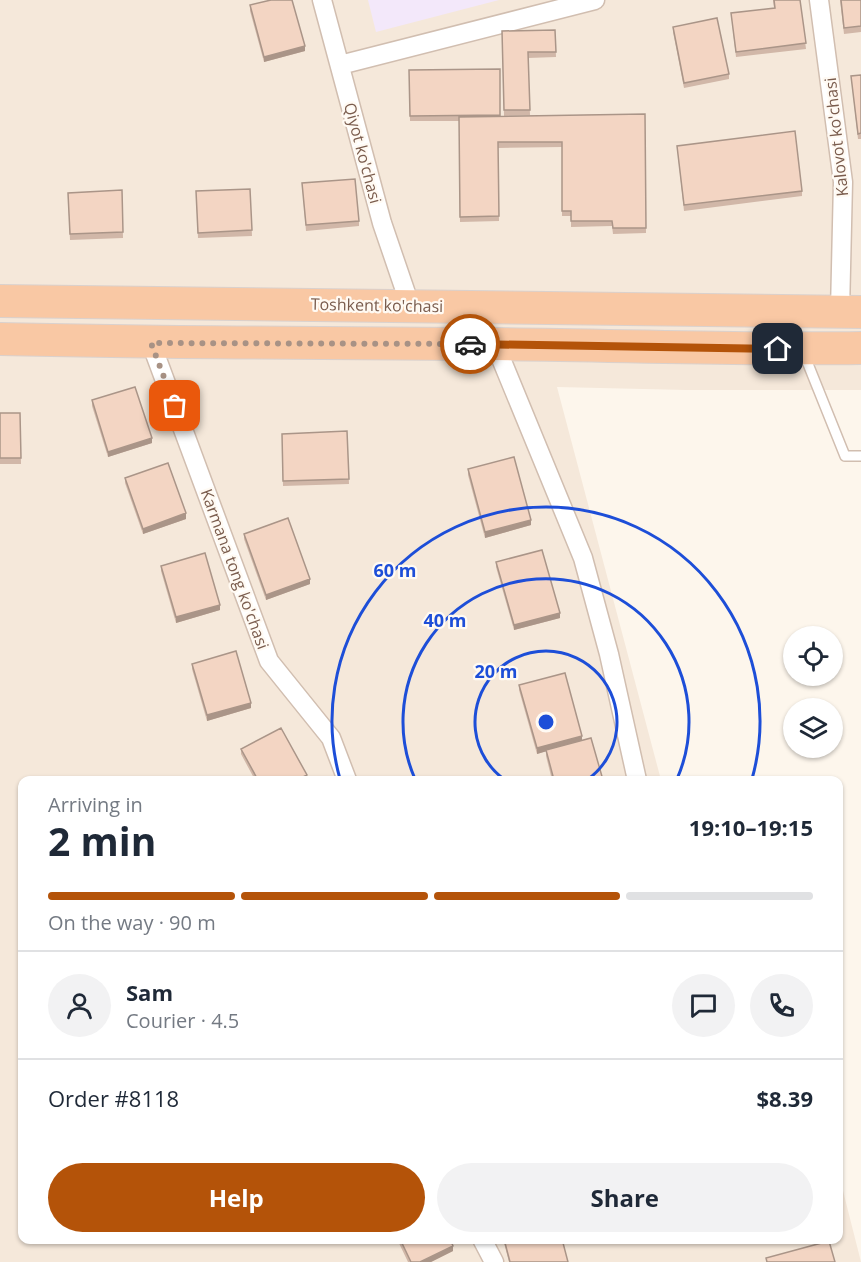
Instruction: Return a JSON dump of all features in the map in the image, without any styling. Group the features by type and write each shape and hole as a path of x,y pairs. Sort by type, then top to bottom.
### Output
{"highway":[{"name":"Toshkent ko'chasi","path":"0,301 851,312"},
{"path":"0,339 151,343 861,348"}],"street":[{"name":"Qiyot ko'chasi","path":"322,0 382,223 410,305"},
{"path":"339,65 595,0"},
{"name":"Kalovot ko'chasi","path":"819,0 843,182 851,312"},
{"name":"Karmana tong ko'chasi","path":"151,343 269,661 331,738 345,776"},
{"path":"495,344 583,558 609,654 636,776"},
{"path":"485,1244 494,1262"}],"lane":[{"path":"802,349 845,456 861,456"}],"shaded area":[{"path":"0,0 861,0 861,390 557,387 660,776 18,776 18,1244 843,1244 843,1191 861,1262 0,1262"},
{"path":"368,0 499,0 376,32"}],"building":[{"path":"271,0 292,0 305,46 264,57 250,5"},
{"path":"774,0 800,0 806,43 736,52 731,13 775,8"},
{"path":"841,0 861,0 861,26 844,28"},
{"path":"717,18 729,74 684,83 673,27"},
{"path":"555,30 556,52 528,52 530,110 504,110 502,31"},
{"path":"500,69 500,115 410,116 409,70"},
{"path":"861,75 861,133 858,134 851,76"},
{"path":"645,114 646,228 613,228 612,221 571,221 571,211 562,211 562,142 498,142 499,216 460,217 459,117"},
{"path":"795,131 802,191 684,205 677,146"},
{"path":"355,179 359,221 306,225 302,183"},
{"path":"250,189 252,230 198,233 196,191"},
{"path":"122,190 123,232 70,234 68,193"},
{"path":"135,387 152,438 108,452 92,400"},
{"path":"0,413 20,413 21,458 0,458"},
{"path":"347,431 349,479 283,481 282,434"},
{"path":"514,457 531,520 485,532 468,469"},
{"path":"168,463 186,513 143,529 125,478"},
{"path":"288,518 310,579 266,595 244,534"},
{"path":"542,550 560,613 514,625 496,562"},
{"path":"205,553 220,605 176,617 161,566"},
{"path":"236,651 251,703 207,715 192,664"},
{"path":"565,673 582,736 537,748 519,685"},
{"path":"281,728 307,775 256,776 241,749"},
{"path":"591,738 602,776 553,776 546,750"},
{"path":"402,1244 452,1244 453,1246 420,1262 411,1262"},
{"path":"505,1244 563,1244 568,1262 510,1262"},
{"path":"818,1244 830,1244 835,1262 767,1262 766,1258"}],"way so far":[{"path":"175,406 151,343 470,344"}],"route":[{"path":"470,344 778,349"}]}
